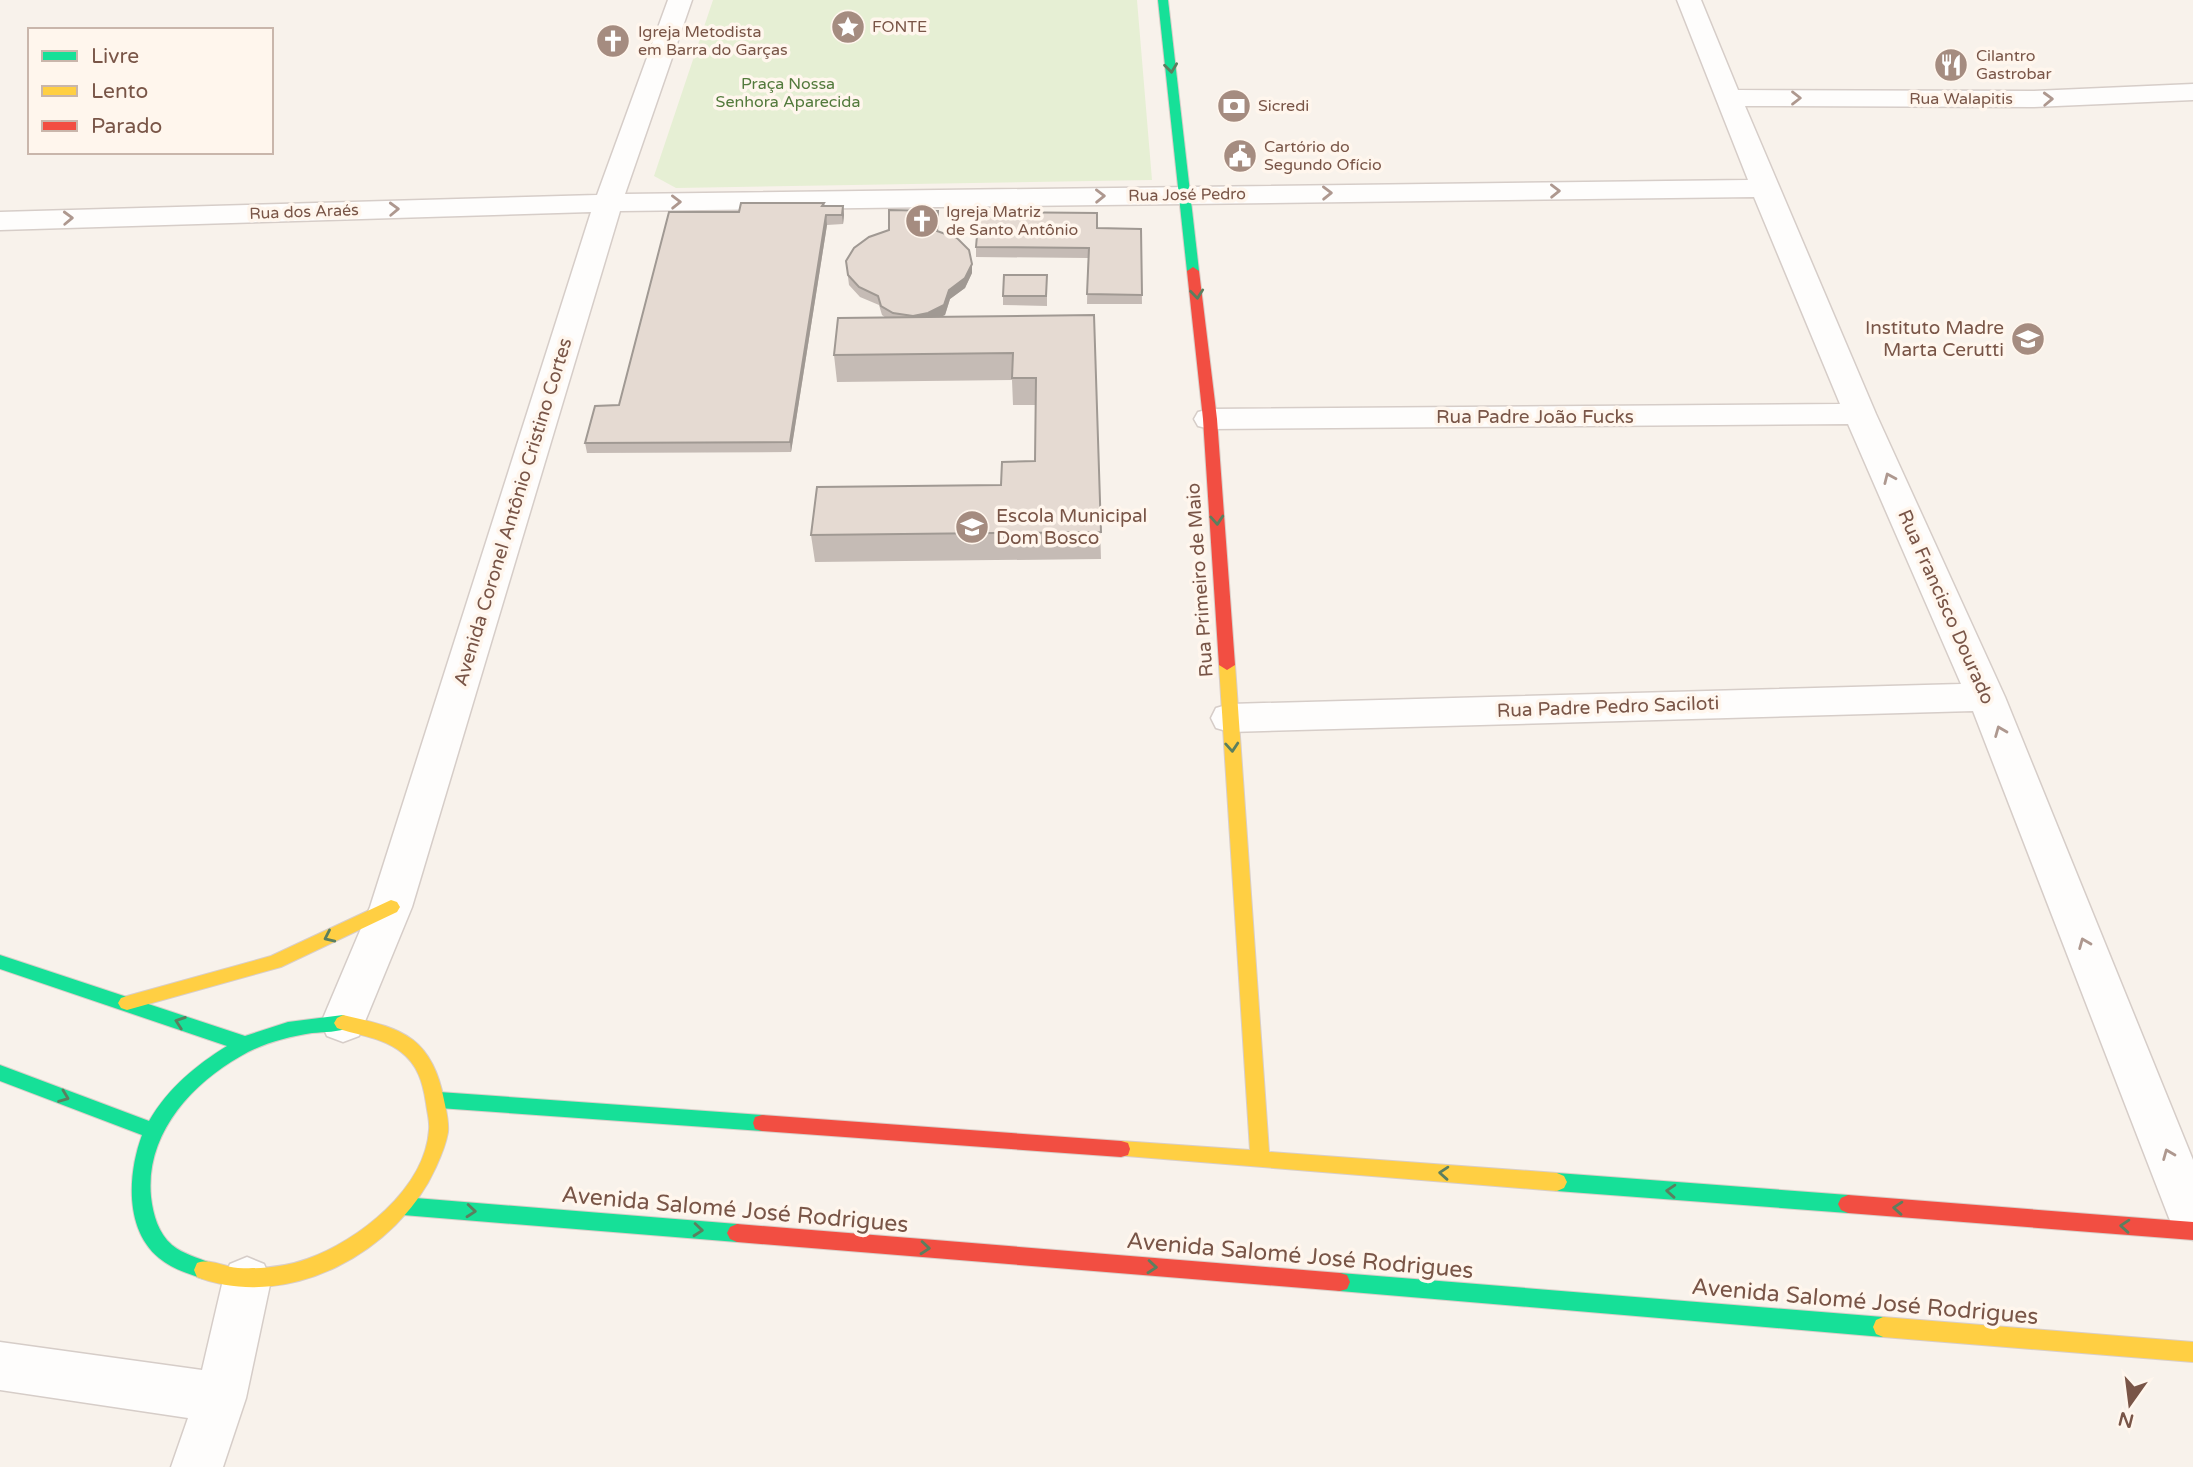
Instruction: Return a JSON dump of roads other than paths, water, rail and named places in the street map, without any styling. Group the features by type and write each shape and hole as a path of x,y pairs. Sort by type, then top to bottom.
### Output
{"street":[{"name":"Avenida Coronel Antônio Cristino Cortes","path":"343,1023 391,907 608,204 680,0"},
{"name":"Rua Primeiro de Maio","path":"1163,0 1210,419 1260,1159"},
{"name":"Rua Francisco Dourado","path":"1689,0 1860,414 1986,697 2193,1218"},
{"name":"Rua Walapitis","path":"1728,98 2034,99 2193,92"},
{"name":"Rua José Pedro","path":"608,204 1765,188"},
{"name":"Rua dos Araés","path":"0,222 608,204"},
{"name":"Rua Padre João Fucks","path":"1210,419 1860,414"},
{"name":"Rua Padre Pedro Saciloti","path":"1230,718 1986,697"},
{"path":"127,1003 275,962 391,907"},
{"path":"0,962 245,1044"},
{"path":"343,1023 378,1031 407,1046 428,1070 439,1100 438,1135 427,1170 404,1206 372,1236 332,1260 290,1275 247,1280 199,1272 163,1249 143,1215 139,1174 153,1131 162,1115 191,1081 245,1044 278,1031 311,1024 343,1023"},
{"path":"0,1073 153,1131"},
{"path":"439,1100 1260,1159 2193,1231"},
{"name":"Avenida Salomé José Rodrigues","path":"404,1206 2193,1352"},
{"path":"197,1467 221,1398 247,1280"},
{"path":"0,1366 221,1398"}],"place":[{"name":"FONTE","path":"848,27"},
{"name":"Igreja Metodista em Barra do Garças","path":"613,41"},
{"name":"Cilantro Gastrobar","path":"1951,65"},
{"name":"Sicredi","path":"1234,106"},
{"name":"Cartório do Segundo Ofício","path":"1240,156"},
{"name":"Igreja Matriz de Santo Antônio","path":"922,221"},
{"name":"Instituto Madre Marta Cerutti","path":"2028,339"},
{"name":"Escola Municipal Dom Bosco","path":"972,527"}],"park label":[{"name":"Praça Nossa Senhora Aparecida","path":"788,93"}]}
